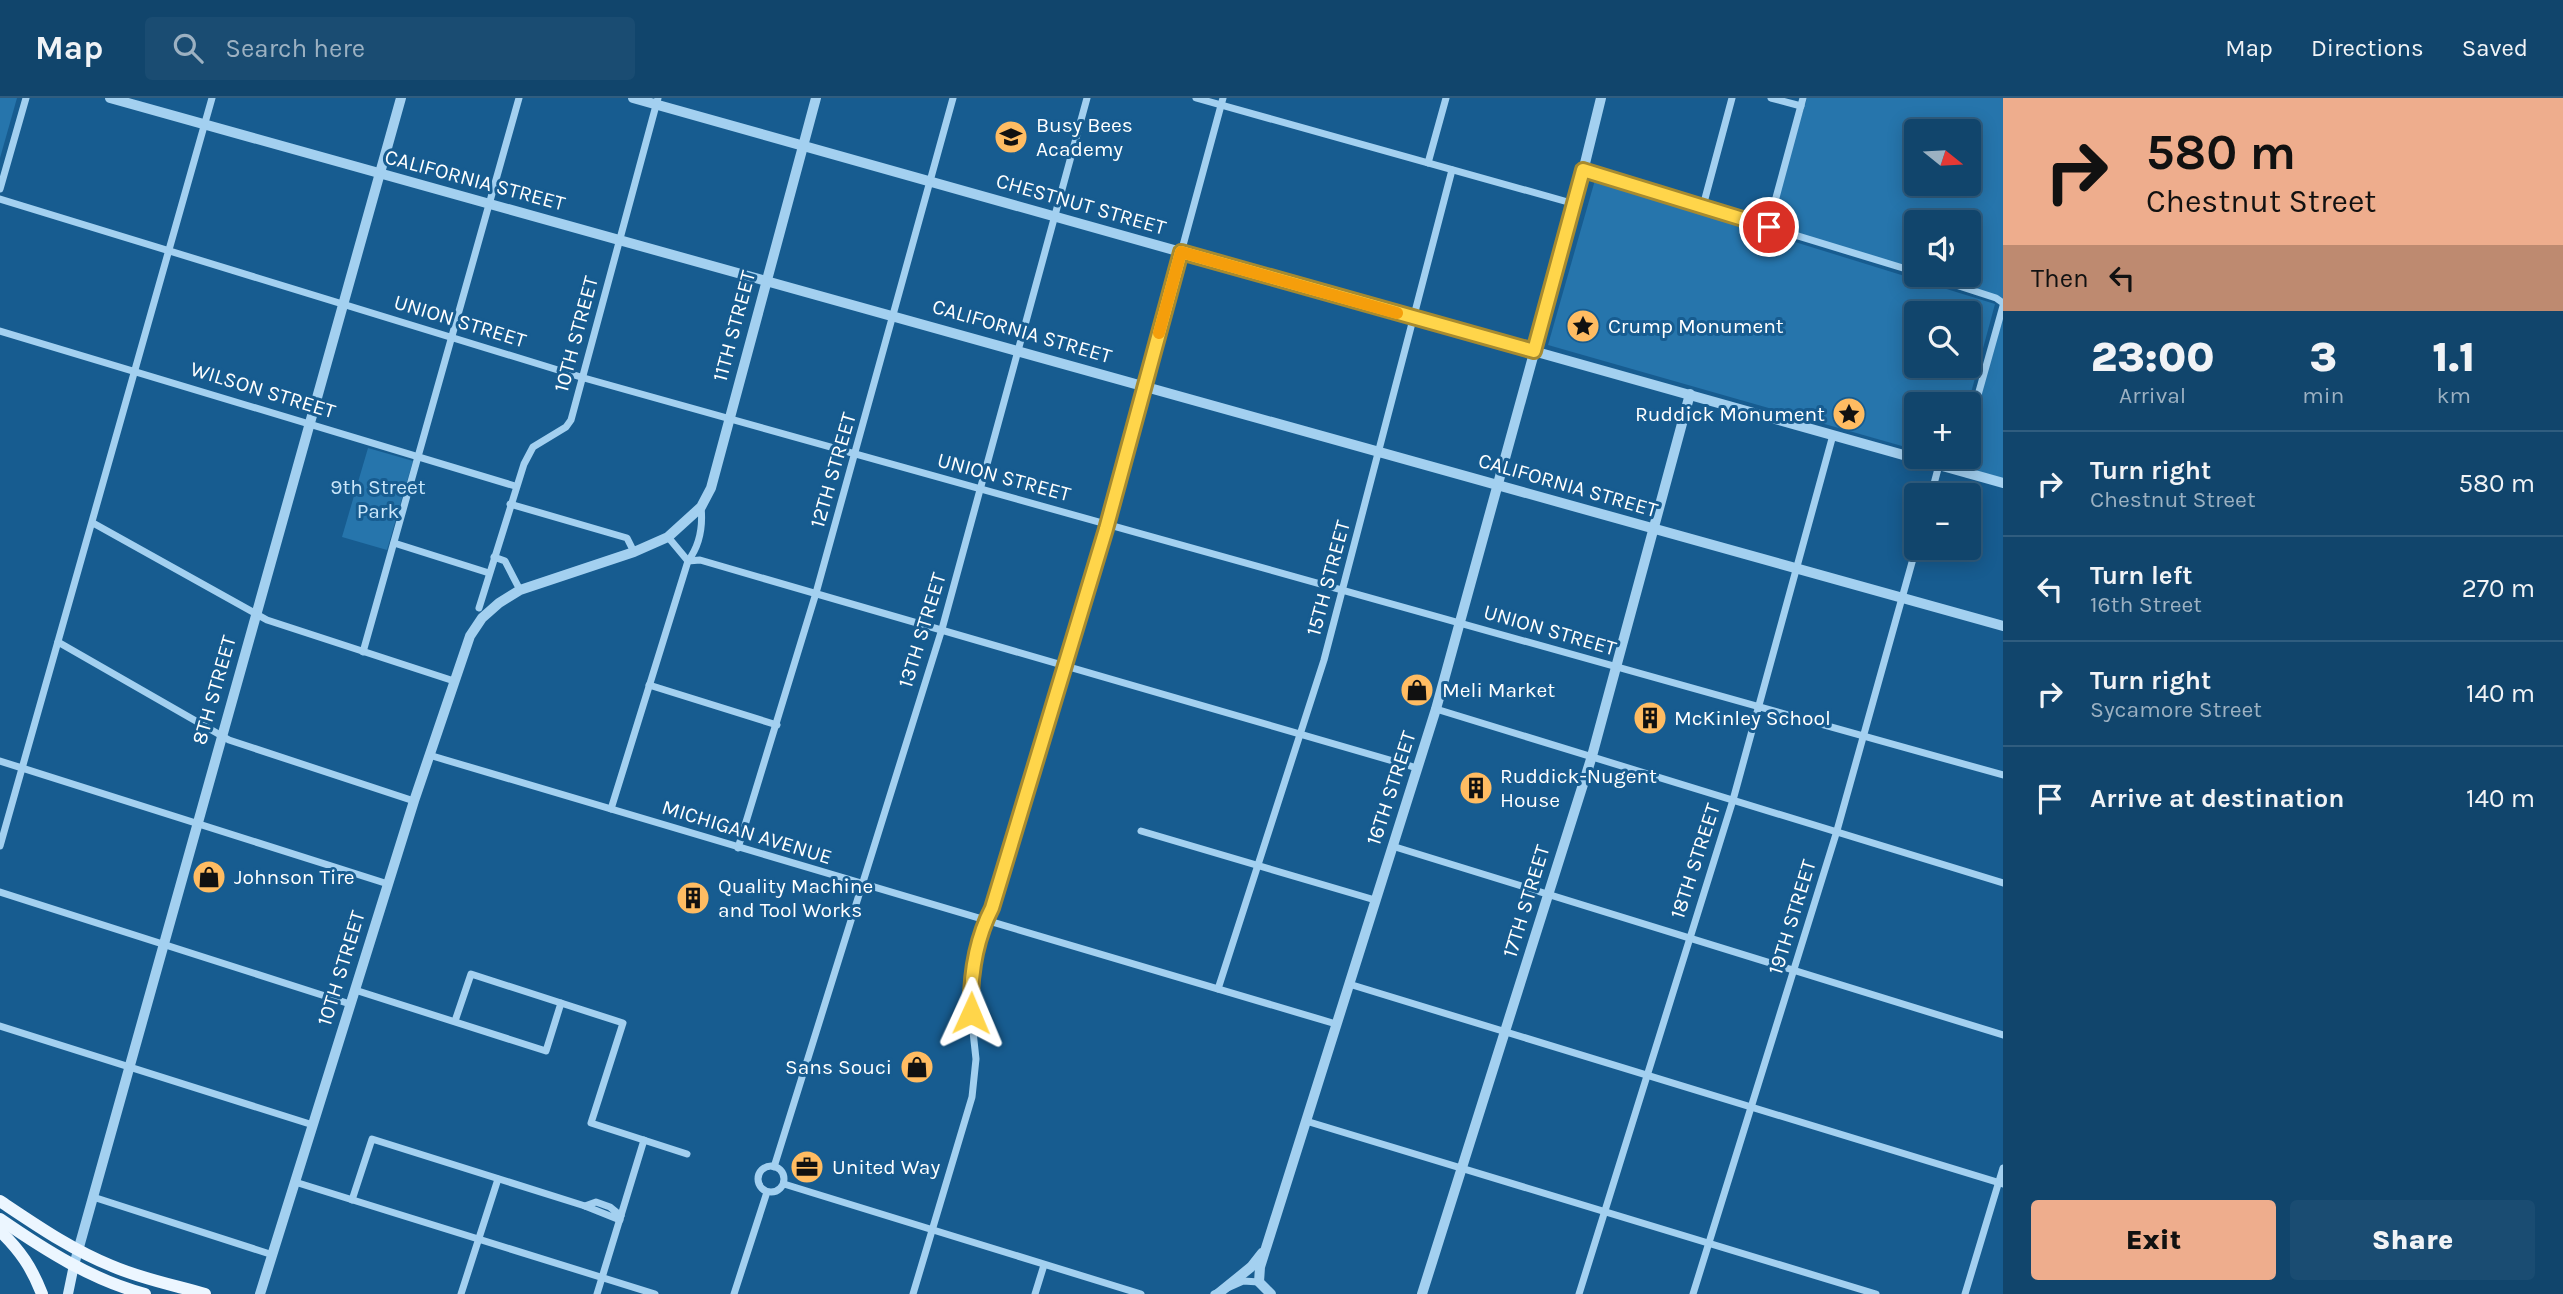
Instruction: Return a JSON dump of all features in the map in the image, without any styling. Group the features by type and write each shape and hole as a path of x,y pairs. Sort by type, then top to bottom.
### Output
{"main road":[{"path":"0,1201 78,1250 130,1273 205,1294"},
{"path":"0,1219 74,1265 145,1294"},
{"path":"0,1231 19,1249 32,1269 42,1294"},
{"name":"8TH STREET","path":"68,1294 74,1265"}],"street":[{"path":"0,189 26,98"},
{"name":"CALIFORNIA STREET","path":"110,98 2003,626"},
{"path":"0,846 212,98"},
{"name":"8TH STREET","path":"74,1265 401,98"},
{"path":"363,652 519,98"},
{"name":"CHESTNUT STREET","path":"633,98 657,101 803,146 1904,455"},
{"name":"11TH STREET","path":"611,809 688,561 695,551 702,523 701,507 711,488 816,98"},
{"name":"12TH STREET","path":"738,848 816,593 895,316 953,98"},
{"name":"13TH STREET","path":"774,1167 942,629 1087,98"},
{"path":"1196,98 1222,101 1575,204"},
{"path":"1428,163 1446,98"},
{"name":"16TH STREET","path":"1259,1282 1266,1247 1436,709 1575,204 1601,98"},
{"path":"1703,206 1732,98"},
{"path":"1769,227 1802,102 1771,98"},
{"name":"10TH STREET","path":"260,1294 414,801 470,636 481,613 489,573 515,486 533,447 566,427 571,420 657,101"},
{"path":"914,1294 972,1097 976,1059 970,989 973,964 1107,523 1222,101"},
{"name":"15TH STREET","path":"1218,989 1301,733 1343,590 1452,170"},
{"path":"1583,170 1904,268"},
{"name":"UNION STREET","path":"0,199 584,377 2003,775"},
{"path":"1962,287 1996,298 2003,305 1979,392"},
{"name":"WILSON STREET","path":"0,331 515,486"},
{"name":"17TH STREET","path":"1422,1294 1592,756 1690,394"},
{"name":"18TH STREET","path":"1578,1294 1733,800 1833,435"},
{"name":"CHESTNUT STREET","path":"1953,469 2003,482"},
{"path":"510,504 627,538 634,552"},
{"path":"481,613 520,590 634,552 668,537 701,507"},
{"path":"93,523 267,620 454,681"},
{"path":"668,537 688,561 700,560 1417,768"},
{"path":"394,543 489,573"},
{"path":"494,557 505,561 520,590"},
{"name":"19TH STREET","path":"1693,1294 1836,834 1913,560"},
{"path":"58,642 221,736 414,801"},
{"path":"649,685 777,725"},
{"path":"1436,709 1836,834 2003,883"},
{"name":"MICHIGAN AVENUE","path":"429,755 1336,1024"},
{"path":"0,761 388,884"},
{"path":"1141,831 1375,901"},
{"path":"1392,846 2003,1035"},
{"path":"0,892 350,1004"},
{"path":"455,1021 471,974 623,1023 591,1124 687,1154"},
{"path":"1349,984 2001,1183"},
{"path":"355,990 546,1051 561,1003"},
{"path":"0,1026 313,1125"},
{"path":"1306,1121 1709,1243 1855,1291 1876,1294"},
{"path":"352,1200 372,1139 585,1206 596,1202 610,1207 621,1218"},
{"path":"597,1294 644,1140"},
{"path":"766,1167 774,1167 784,1175 783,1184 778,1191 767,1192 760,1185 759,1177 766,1167"},
{"path":"1965,1294 2001,1183 2003,1168"},
{"path":"461,1294 498,1179"},
{"path":"295,1182 655,1294"},
{"path":"783,1184 1140,1294"},
{"path":"734,1294 767,1192"},
{"path":"93,1197 273,1255"},
{"path":"1216,1293 1251,1266 1266,1247"},
{"path":"1035,1294 1044,1265"},
{"path":"1216,1293 1243,1281 1259,1282 1271,1294"}],"green space":[{"path":"0,98 17,98 0,158"},
{"path":"1807,98 2003,98 2003,303 1958,287 1981,287 1981,210 1904,210 1904,268 1768,227"},
{"path":"1595,180 1904,276 1904,287 1940,287 1995,304 1981,356 1981,301 1904,301 1904,378 1975,378 1971,392 1904,392 1904,447 1548,345"},
{"path":"2003,306 2003,483 1957,469 1981,469 1979,392"},
{"name":"9th Street Park","path":"368,448 413,461 387,550 342,537"}],"slow traffic":[{"path":"1159,333 1181,252 1397,313"}],"place":[{"name":"Busy Bees Academy","path":"1011,137"},
{"name":"Crump Monument","path":"1583,326"},
{"name":"Ruddick Monument","path":"1849,414"},
{"name":"Meli Market","path":"1417,690"},
{"name":"McKinley School","path":"1650,718"},
{"name":"Ruddick-Nugent House","path":"1476,788"},
{"name":"Johnson Tire","path":"209,877"},
{"name":"Quality Machine and Tool Works","path":"693,898"},
{"name":"Sans Souci","path":"917,1067"},
{"name":"United Way","path":"807,1167"}],"route":[{"path":"971,1013 973,964 981,930 992,908 1106,529 1181,252 1534,351 1583,170 1769,227"}]}
